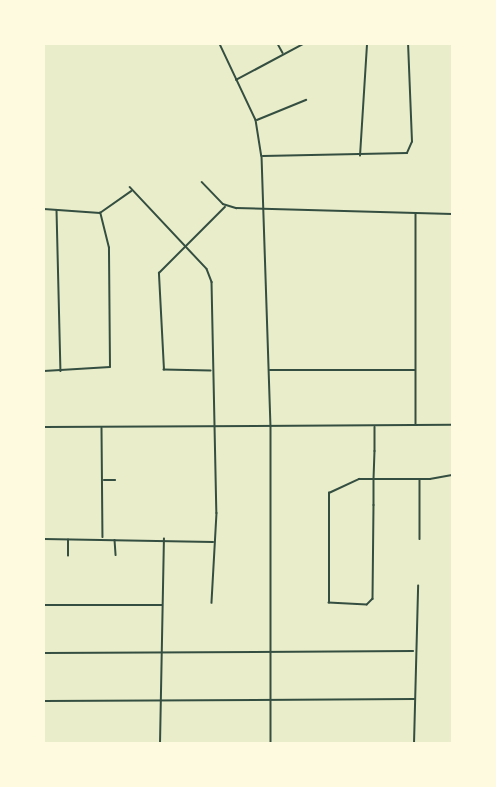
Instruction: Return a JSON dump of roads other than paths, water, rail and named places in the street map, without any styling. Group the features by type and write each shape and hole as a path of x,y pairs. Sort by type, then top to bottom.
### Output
{"main road":[{"path":"44,427 453,425"}],"street":[{"path":"220,44 234,81 256,120 262,156 271,426 271,744"},
{"path":"278,44 284,55"},
{"path":"234,81 303,44"},
{"path":"360,156 367,44"},
{"path":"262,156 360,156 407,153 412,142 408,44"},
{"path":"256,120 306,100"},
{"path":"202,182 226,206 453,214"},
{"path":"44,209 99,213 131,188 207,269 212,282 212,370 215,426 215,542 212,603"},
{"path":"212,370 164,370 159,273 226,206"},
{"path":"57,210 61,371"},
{"path":"416,212 416,426"},
{"path":"44,371 110,367 109,248 99,213"},
{"path":"269,370 415,369"},
{"path":"375,426 374,479 371,603 327,601 329,493 356,480 374,479 420,479 453,475"},
{"path":"102,427 103,539"},
{"path":"420,479 420,539"},
{"path":"103,480 115,480"},
{"path":"44,539 164,539 215,542"},
{"path":"68,539 68,556"},
{"path":"115,539 116,555"},
{"path":"160,744 164,539"},
{"path":"414,744 413,651 418,586"},
{"path":"44,605 162,605"},
{"path":"44,653 413,651"},
{"path":"44,701 414,699"}]}
